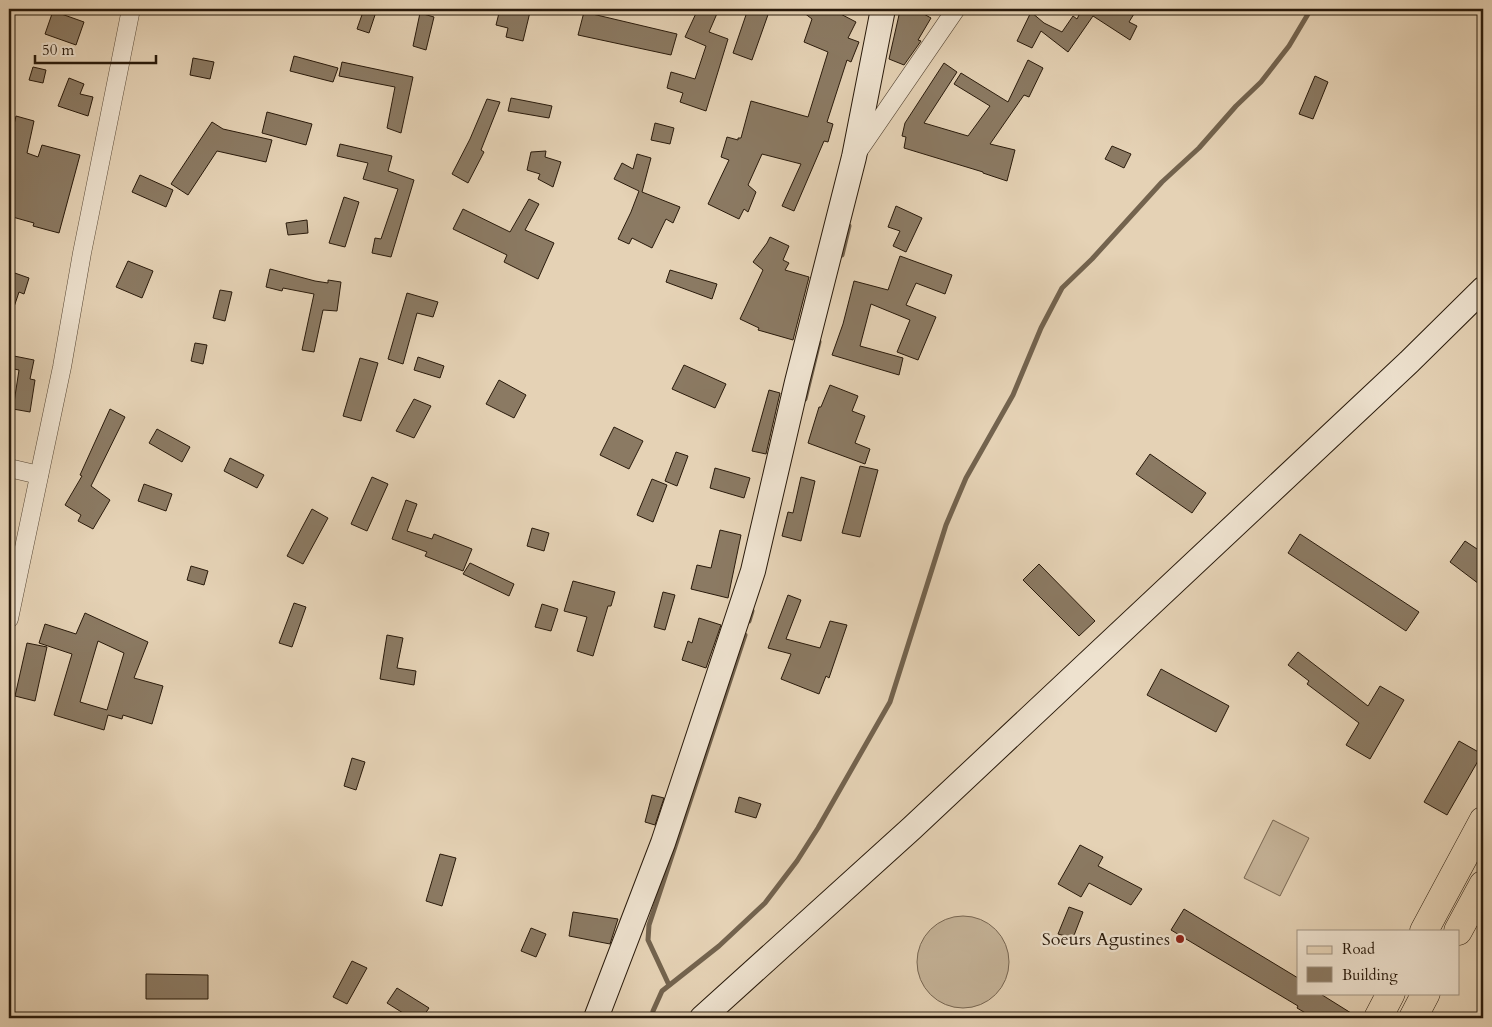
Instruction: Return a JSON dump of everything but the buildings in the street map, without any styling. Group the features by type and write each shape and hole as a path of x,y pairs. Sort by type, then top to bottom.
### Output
{"main road":[{"path":"1425,930 1483,820"},
{"path":"1459,930 1483,885"},
{"path":"1378,1018 1391,994"},
{"path":"1413,1018 1425,994"}],"street":[{"path":"9,619 62,367 82,253 131,9"},
{"path":"596,1018 663,842 753,571 797,382 854,157 883,9"},
{"path":"854,157 956,9"},
{"path":"702,1018 926,815 1409,362 1483,289"},
{"path":"9,468 39,474"}],"shaded area":[{"path":"1273,820 1309,838 1280,896 1244,878"},
{"path":"963,916 981,919 996,929 1006,944 1009,962 1006,980 996,995 981,1005 963,1008 945,1005 930,995 920,980 917,962 920,944 930,929 945,919"}],"waterway":[{"path":"652,1018 662,991 719,946 765,903 797,861 890,702 946,525 966,478 1013,395 1041,328 1062,288 1092,259 1162,182 1199,148 1236,106 1261,82 1289,46 1311,9"},
{"path":"842,255 849,226"},
{"path":"805,399 819,342"},
{"path":"749,621 752,611"},
{"path":"669,985 648,940 649,925 745,635"}],"place":[{"name":"Soeurs Agustines","path":"1180,939"}]}
